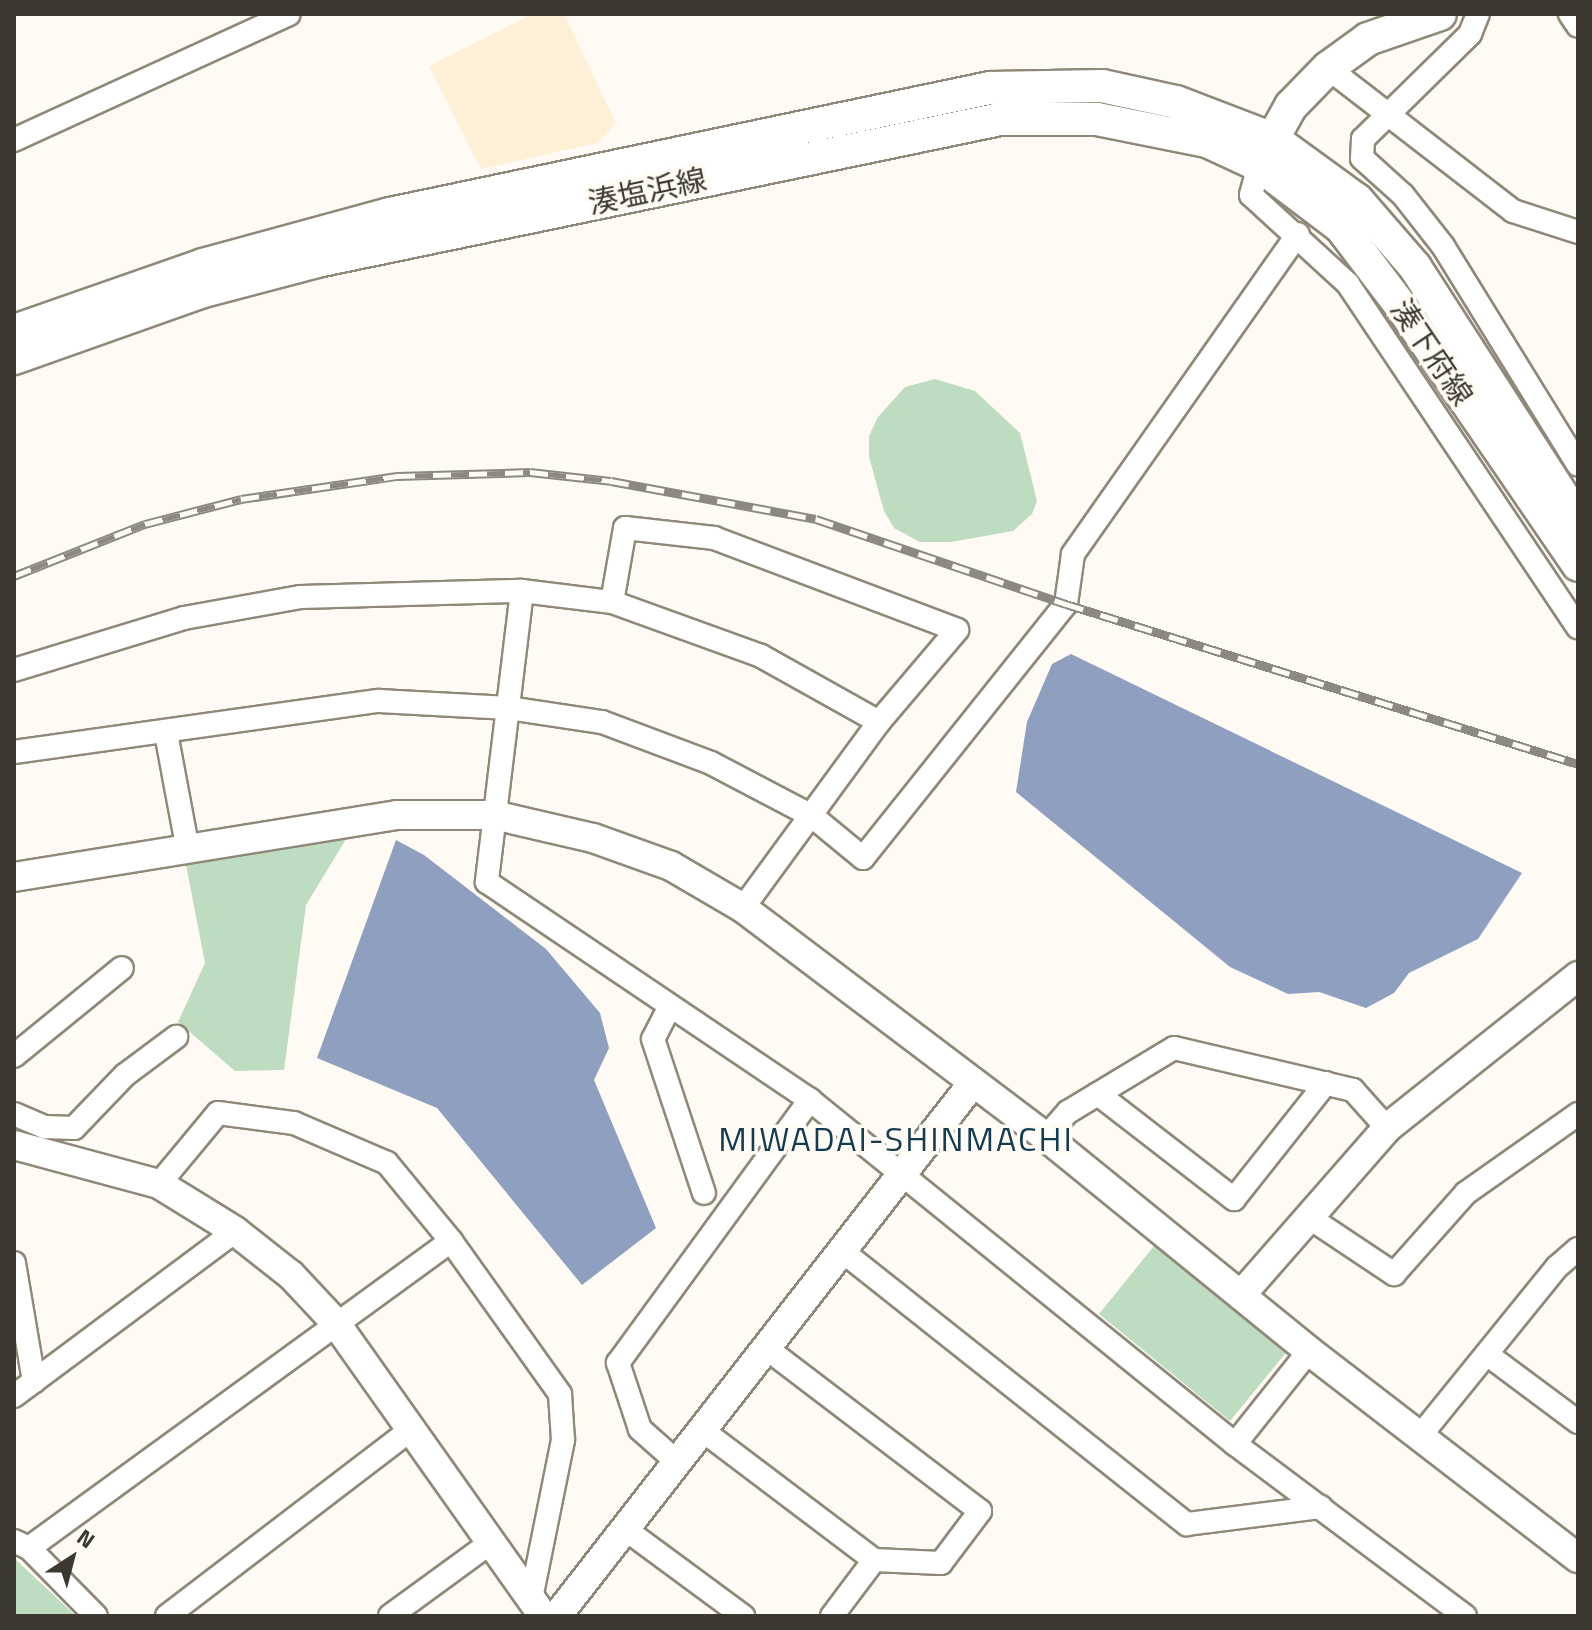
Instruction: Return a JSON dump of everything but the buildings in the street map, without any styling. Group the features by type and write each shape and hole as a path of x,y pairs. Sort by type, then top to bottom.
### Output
{"main road":[{"path":"1266,152 1291,106 1328,68 1368,39 1440,14"},
{"name":"湊塩浜線","path":"14,331 203,265 390,214 990,88 1073,83 1133,90 1266,152"},
{"name":"湊塩浜線","path":"14,358 200,292 317,261 1000,119 1064,116 1165,130 1266,152"},
{"name":"湊下府線","path":"1266,152 1303,195 1366,258 1562,511 1578,565"}],"street":[{"path":"14,140 289,14"},
{"path":"1478,14 1470,34 1388,110 1363,139 1362,158 1403,195 1443,246 1578,465"},
{"path":"1570,14 1578,26"},
{"path":"1328,68 1388,110 1513,211 1578,232"},
{"path":"1266,152 1251,195 1298,234 1348,284 1578,627"},
{"path":"14,752 379,701 509,708 602,722 711,763 812,816 863,858 1066,604 1073,554 1298,234"},
{"path":"612,602 625,528 714,538 957,630 879,722 743,908"},
{"path":"14,670 69,649 184,618 301,597 522,591 612,602 761,656 879,722"},
{"path":"522,591 487,882 810,1100 1235,1444 1465,1616"},
{"path":"166,733 187,845"},
{"path":"14,877 187,845 397,815 494,815 593,838 671,866 743,908 1046,1137 1309,1351 1578,1558"},
{"path":"14,1056 122,968"},
{"path":"1241,1295 1387,1128 1578,976"},
{"path":"670,1006 653,1039 704,1193"},
{"path":"14,1114 45,1127 74,1128 125,1075 176,1037"},
{"path":"1046,1137 1068,1112 1174,1048 1353,1090 1387,1128"},
{"path":"1098,1094 1234,1199 1326,1083"},
{"path":"557,1616 972,1084"},
{"path":"677,1462 640,1429 618,1363 810,1100"},
{"path":"159,1184 218,1113 294,1123 387,1163 451,1241 560,1394 563,1440 537,1608"},
{"path":"1307,1216 1394,1274 1466,1193 1578,1114"},
{"path":"14,1145 159,1184 235,1231 291,1275 335,1322 537,1608"},
{"path":"14,1396 235,1231"},
{"path":"96,1616 22,1545 451,1241"},
{"path":"842,1251 1187,1524 1321,1507"},
{"path":"1420,1436 1575,1257"},
{"path":"14,1263 34,1381"},
{"path":"702,1430 874,1560 941,1563 980,1511 766,1348"},
{"path":"1235,1444 1309,1351"},
{"path":"1488,1355 1578,1422"},
{"path":"167,1616 412,1429"},
{"path":"625,1529 743,1616"},
{"path":"390,1616 490,1543"},
{"path":"832,1616 874,1560"}],"shaded area":[{"path":"533,14 564,14 616,123 597,143 481,169 429,66"}],"green space":[{"path":"935,379 975,391 1020,433 1037,501 1032,514 1013,531 951,542 920,542 894,528 884,511 869,457 869,436 878,417 905,387"},
{"path":"360,816 306,905 284,1070 235,1071 178,1022 205,963 182,844"},
{"path":"1158,1241 1289,1349 1230,1421 1099,1314"},
{"path":"14,1558 76,1616 14,1616"}],"water":[{"path":"1071,654 1522,873 1478,939 1409,973 1394,993 1366,1008 1319,992 1288,994 1230,967 1016,792 1027,722 1052,664"},
{"path":"396,840 424,855 546,949 600,1013 609,1048 594,1080 656,1228 582,1285 437,1108 317,1058"}],"railway":[{"path":"14,576 145,524 241,499 397,476 530,472 611,481 816,519 1066,604 1578,764"}],"district":[{"name":"MIWADAI-SHINMACHI","path":"896,1139"}]}
